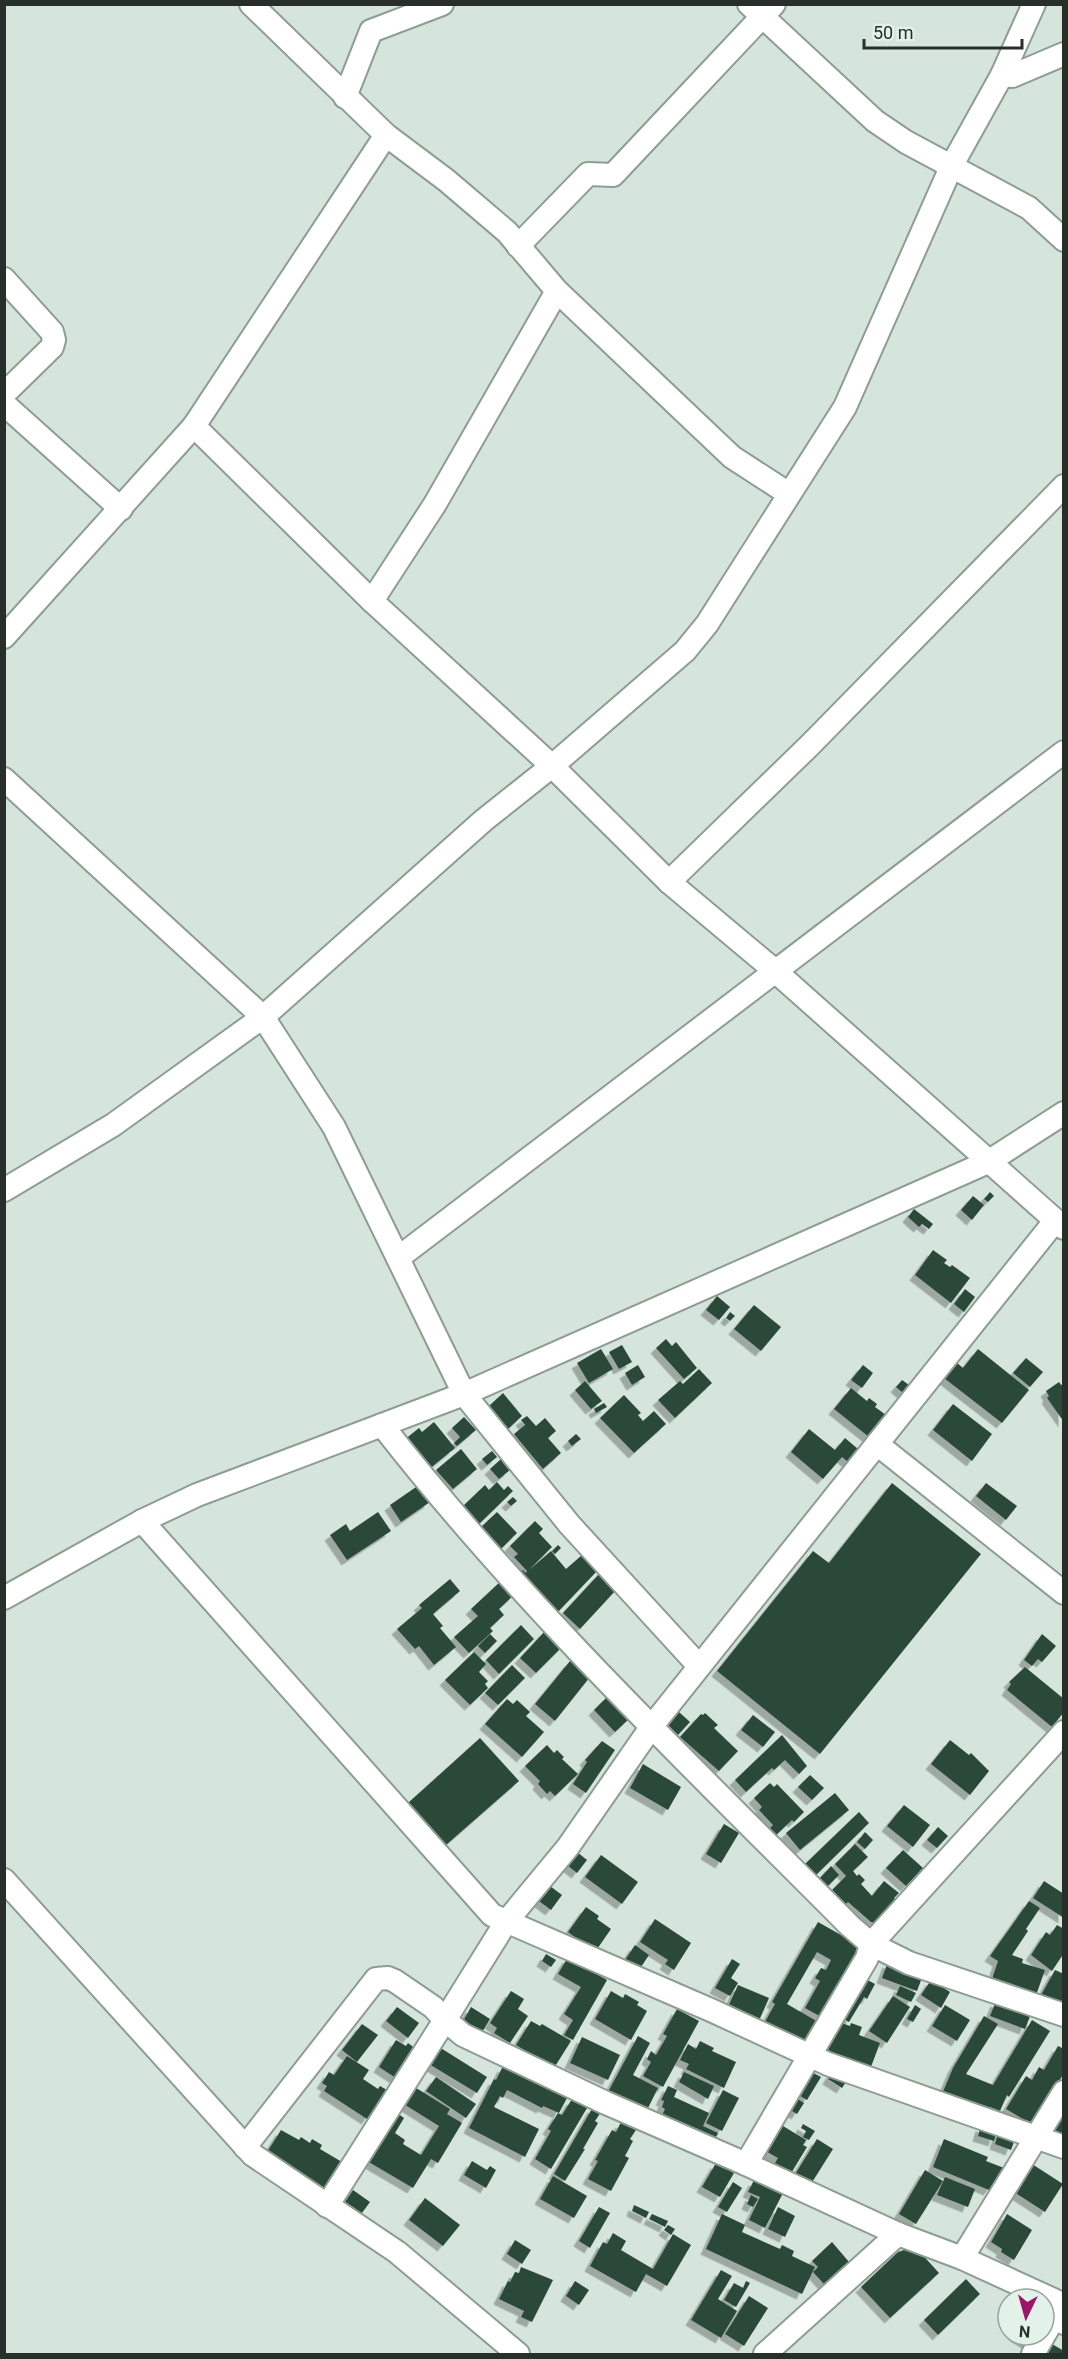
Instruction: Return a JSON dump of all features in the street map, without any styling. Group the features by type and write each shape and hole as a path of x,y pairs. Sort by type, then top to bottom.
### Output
{"street":[{"path":"251,4 386,135 446,180 507,232 557,291 732,457 789,494"},
{"path":"345,97 371,32 442,4"},
{"path":"4,1190 113,1125 263,1017 484,820 552,766 685,651 707,624 845,407 952,165 1002,75 1034,4"},
{"path":"518,246 588,174 613,175 762,9 875,121 906,142 1029,208 1064,240"},
{"path":"1002,75 1012,76 1064,54"},
{"path":"4,637 122,509 194,426 386,135"},
{"path":"4,279 52,332 54,340 52,347 4,394"},
{"path":"372,601 435,504 557,291"},
{"path":"4,404 122,509"},
{"path":"194,426 372,601 552,766 669,882 774,970 1059,1225 877,1444 652,1726 568,1846 506,1923 327,2206"},
{"path":"669,882 810,745 1064,486"},
{"path":"398,1258 774,970 1064,752"},
{"path":"4,780 263,1017 334,1127 464,1394 569,1524 699,1666"},
{"path":"4,1598 142,1521 254,1472 464,1394 988,1162 1064,1113"},
{"path":"382,1425 429,1485 513,1579 652,1726 850,1926 871,1944 909,1963 1064,2015"},
{"path":"877,1444 1064,1593"},
{"path":"142,1521 492,1914 506,1923 713,2011 810,2056 1064,2147"},
{"path":"746,2164 867,1958 871,1944 1064,1732"},
{"path":"4,1880 245,2147 268,2167 397,2252 518,2355"},
{"path":"245,2147 376,1979 388,1978 433,2007 464,2035 494,2050 606,2103 898,2234 962,2258 1058,2302 1060,2314 1033,2355"},
{"path":"962,2258 1064,2092"},
{"path":"765,2355 898,2234"}],"building":[{"path":"990,1192 994,1196 988,1202 984,1199"},
{"path":"973,1196 984,1205 972,1220 961,1210"},
{"path":"914,1209 933,1224 929,1229 922,1224 919,1227 908,1217"},
{"path":"933,1250 947,1260 944,1263 950,1267 952,1265 970,1278 951,1303 915,1275"},
{"path":"965,1289 975,1297 964,1312 954,1304"},
{"path":"717,1296 730,1307 719,1320 706,1310"},
{"path":"754,1305 781,1327 761,1351 734,1329"},
{"path":"730,1312 735,1316 730,1321 726,1318"},
{"path":"666,1339 672,1346 676,1342 697,1368 684,1379 656,1348"},
{"path":"622,1345 632,1362 619,1369 609,1352"},
{"path":"601,1349 613,1369 589,1383 577,1363"},
{"path":"978,1349 1029,1390 1002,1423 944,1378 956,1362 963,1368"},
{"path":"1026,1358 1043,1372 1030,1387 1013,1373"},
{"path":"638,1365 645,1377 632,1385 625,1373"},
{"path":"863,1365 873,1373 862,1388 851,1380"},
{"path":"699,1369 712,1383 675,1418 658,1400 680,1381 683,1384"},
{"path":"902,1380 909,1385 903,1393 896,1387"},
{"path":"585,1381 602,1401 591,1409 575,1390"},
{"path":"1059,1382 1061,1385 1064,1383 1064,1422 1047,1398 1049,1396 1046,1391"},
{"path":"851,1388 867,1401 869,1398 877,1404 875,1407 886,1415 869,1437 834,1409"},
{"path":"503,1393 522,1416 508,1429 488,1407"},
{"path":"624,1395 641,1413 638,1415 643,1421 654,1411 666,1424 634,1453 600,1418"},
{"path":"604,1403 607,1407 596,1413 594,1409"},
{"path":"953,1404 992,1434 972,1461 933,1430"},
{"path":"527,1416 536,1426 545,1418 556,1431 548,1438 561,1453 543,1469 514,1434 525,1425 521,1420"},
{"path":"464,1417 476,1430 457,1446 454,1443 460,1437 452,1428"},
{"path":"434,1422 455,1448 428,1470 404,1440 419,1428 422,1432"},
{"path":"809,1429 835,1450 845,1438 858,1449 848,1462 842,1457 823,1479 791,1452"},
{"path":"576,1434 581,1439 572,1446 568,1441"},
{"path":"461,1449 477,1469 453,1489 436,1470"},
{"path":"492,1451 497,1457 487,1465 482,1459"},
{"path":"501,1459 510,1470 499,1479 490,1469"},
{"path":"497,1482 504,1490 508,1486 513,1491 477,1526 461,1508 485,1485 489,1490"},
{"path":"892,1483 981,1554 820,1754 717,1671 813,1551 829,1563"},
{"path":"986,1483 1017,1506 1006,1520 976,1496"},
{"path":"419,1485 430,1502 401,1522 390,1505"},
{"path":"513,1497 517,1501 511,1506 507,1502"},
{"path":"378,1512 391,1531 347,1560 330,1535 346,1524 350,1531"},
{"path":"497,1512 517,1533 499,1551 479,1529"},
{"path":"535,1521 543,1529 539,1533 552,1547 529,1570 551,1551 566,1569 582,1555 597,1571 556,1614 518,1574 523,1570 526,1573 527,1571 514,1557 518,1554 510,1546"},
{"path":"558,1545 561,1548 555,1554 552,1551"},
{"path":"599,1574 616,1590 580,1629 563,1613"},
{"path":"450,1579 460,1591 433,1614 443,1626 440,1628 456,1647 434,1665 419,1646 415,1649 397,1629 422,1608 419,1605"},
{"path":"501,1581 514,1595 499,1609 504,1615 490,1628 493,1631 469,1653 454,1637 478,1616 471,1609"},
{"path":"521,1625 534,1639 499,1674 486,1660"},
{"path":"546,1630 563,1646 536,1673 520,1658"},
{"path":"490,1634 497,1641 485,1653 478,1646"},
{"path":"1042,1634 1056,1646 1042,1662 1038,1659 1032,1666 1024,1660"},
{"path":"474,1652 486,1664 479,1672 488,1681 485,1684 488,1688 470,1705 445,1680"},
{"path":"570,1661 590,1677 555,1721 535,1704"},
{"path":"512,1665 525,1678 498,1705 485,1693"},
{"path":"1025,1667 1064,1699 1064,1712 1052,1727 1007,1690 1011,1684 1009,1682"},
{"path":"608,1696 629,1719 615,1732 594,1710"},
{"path":"507,1699 513,1704 517,1700 530,1712 526,1716 544,1732 522,1757 485,1724"},
{"path":"679,1712 690,1722 678,1735 667,1724"},
{"path":"705,1713 718,1725 714,1728 738,1751 719,1771 680,1737 701,1714"},
{"path":"753,1715 775,1732 763,1747 741,1730"},
{"path":"782,1735 807,1766 799,1774 785,1760 774,1770 772,1768 746,1792 735,1780"},
{"path":"480,1738 519,1781 446,1845 408,1803"},
{"path":"950,1740 969,1755 971,1753 989,1771 970,1795 931,1764"},
{"path":"602,1741 615,1750 586,1793 573,1784 587,1762 585,1760"},
{"path":"547,1745 554,1753 557,1750 564,1757 562,1759 578,1774 555,1796 550,1791 547,1794 538,1784 540,1781 525,1766"},
{"path":"643,1764 681,1787 668,1810 630,1788"},
{"path":"810,1775 824,1788 812,1800 798,1787"},
{"path":"770,1783 774,1787 777,1784 804,1812 774,1837 768,1830 773,1825 759,1810 762,1807 754,1798"},
{"path":"835,1793 849,1810 800,1850 786,1833"},
{"path":"904,1805 930,1825 913,1847 887,1826"},
{"path":"859,1812 869,1823 815,1876 804,1865"},
{"path":"724,1824 739,1833 721,1863 706,1854"},
{"path":"938,1827 948,1836 937,1848 927,1840"},
{"path":"865,1832 873,1840 865,1849 857,1842"},
{"path":"855,1844 868,1857 853,1871 865,1880 861,1884 872,1896 884,1881 899,1893 894,1898 899,1902 894,1907 891,1904 887,1909 889,1911 876,1923 871,1922 848,1902 846,1904 832,1890 846,1876 835,1864"},
{"path":"903,1850 923,1868 906,1886 886,1868"},
{"path":"577,1852 587,1860 577,1873 567,1865"},
{"path":"601,1855 638,1882 622,1904 585,1877"},
{"path":"831,1866 839,1875 828,1886 820,1878"},
{"path":"1044,1881 1064,1894 1064,1918 1033,1898"},
{"path":"550,1886 562,1895 551,1910 539,1901"},
{"path":"1029,1901 1040,1908 1012,1955 1023,1959 1022,1963 1045,1970 1034,2001 990,1985 998,1961 990,1956"},
{"path":"586,1907 599,1916 597,1919 611,1929 595,1952 568,1932"},
{"path":"655,1919 691,1943 674,1970 665,1964 668,1960 640,1942"},
{"path":"818,1922 864,1948 823,2018 805,2008 820,1981 815,1978 821,1968 826,1970 831,1960 817,1952 787,2004 820,2023 804,2051 762,2027 775,2004 772,2002"},
{"path":"1057,1925 1064,1929 1064,1953 1052,1971 1031,1955 1046,1932 1050,1935"},
{"path":"635,1945 649,1955 639,1970 625,1960"},
{"path":"546,1954 556,1960 551,1967 542,1961"},
{"path":"568,1957 607,1980 573,2040 564,2035 573,2020 564,2014 581,1987 558,1974"},
{"path":"732,1959 740,1964 731,1978 738,1983 730,1996 715,1988"},
{"path":"888,1962 923,1975 917,1991 882,1978"},
{"path":"1055,1970 1064,1974 1064,2005 1040,1997"},
{"path":"860,1976 875,1984 867,1999 864,1997 849,2022 837,2015"},
{"path":"931,1980 950,1992 941,2008 921,1995"},
{"path":"738,1985 769,1998 758,2023 727,2009"},
{"path":"900,1986 916,1993 911,2002 896,1995"},
{"path":"511,1991 524,1999 518,2009 528,2016 510,2043 494,2033 497,2028 490,2023"},
{"path":"611,1991 623,1998 625,1994 639,2002 637,2005 647,2011 631,2040 595,2019"},
{"path":"893,1996 910,2007 887,2043 869,2031"},
{"path":"996,2001 1031,2014 1025,2029 990,2016"},
{"path":"915,2005 921,2009 913,2022 907,2019"},
{"path":"945,2005 970,2020 957,2041 932,2026"},
{"path":"397,2007 419,2023 408,2038 386,2021"},
{"path":"471,2007 490,2019 481,2034 462,2023"},
{"path":"677,2009 699,2021 663,2087 643,2076 651,2062 647,2059 651,2051 656,2055 667,2036 663,2034"},
{"path":"984,2016 998,2024 966,2074 993,2085 1032,2020 1050,2031 1009,2097 1007,2095 1000,2111 990,2107 987,2113 942,2094 953,2068"},
{"path":"531,2021 540,2026 542,2024 571,2041 554,2068 516,2045"},
{"path":"836,2021 862,2027 859,2035 880,2043 869,2072 823,2053"},
{"path":"362,2024 378,2035 357,2062 342,2050"},
{"path":"638,2036 650,2043 633,2075 658,2088 647,2110 608,2092"},
{"path":"582,2037 620,2055 608,2080 570,2063"},
{"path":"396,2040 406,2046 408,2043 416,2049 399,2080 379,2067"},
{"path":"700,2041 714,2048 712,2051 736,2062 724,2088 686,2069 689,2064 680,2060 688,2044 696,2049"},
{"path":"1058,2046 1064,2049 1064,2073 1033,2125 1006,2109 1026,2076 1032,2080 1039,2067 1044,2070"},
{"path":"439,2047 487,2077 477,2093 429,2064"},
{"path":"347,2056 369,2070 363,2079 378,2089 380,2086 387,2090 367,2119 324,2091 327,2086 322,2083 329,2072 334,2075"},
{"path":"503,2066 567,2098 559,2113 543,2106 542,2108 507,2090 503,2098 500,2096 494,2107 539,2129 525,2157 469,2128"},
{"path":"806,2069 821,2077 807,2100 792,2091"},
{"path":"684,2072 714,2086 708,2099 679,2082"},
{"path":"832,2072 846,2082 842,2088 828,2079"},
{"path":"436,2077 476,2104 466,2118 426,2091"},
{"path":"413,2086 450,2109 447,2114 462,2123 438,2163 431,2159 413,2188 367,2161 397,2113 404,2118 395,2133 405,2140 403,2144 421,2155 439,2126 402,2103"},
{"path":"668,2086 677,2090 674,2097 709,2113 703,2126 718,2133 713,2143 698,2135 700,2131 696,2128 693,2133 662,2115 665,2109 662,2107 664,2101 661,2100"},
{"path":"723,2090 739,2098 722,2131 706,2123"},
{"path":"790,2094 804,2103 797,2114 792,2111 783,2126 806,2140 803,2145 807,2147 790,2175 772,2168 778,2158 760,2148"},
{"path":"572,2099 587,2108 551,2169 535,2159 551,2131 548,2129 558,2113 562,2115"},
{"path":"1064,2106 1064,2139 1052,2135"},
{"path":"593,2107 601,2112 595,2121 598,2123 565,2181 554,2174"},
{"path":"621,2122 636,2130 630,2139 633,2141 625,2156 629,2158 611,2191 588,2179 598,2161 595,2160 612,2130 616,2132"},
{"path":"803,2124 815,2131 809,2140 803,2137 806,2131 801,2128"},
{"path":"981,2126 997,2130 994,2141 978,2136"},
{"path":"281,2130 299,2140 301,2137 310,2143 312,2139 322,2145 320,2149 342,2162 325,2189 267,2152"},
{"path":"999,2130 1016,2136 1011,2150 995,2144"},
{"path":"817,2139 833,2149 811,2184 794,2176"},
{"path":"944,2139 988,2157 986,2161 1004,2168 989,2190 933,2167"},
{"path":"472,2161 487,2170 490,2166 496,2170 486,2188 464,2175"},
{"path":"716,2163 734,2173 720,2197 702,2187"},
{"path":"1032,2164 1063,2184 1045,2212 1014,2192"},
{"path":"925,2170 943,2181 916,2224 899,2214"},
{"path":"553,2176 587,2196 574,2218 540,2199"},
{"path":"945,2177 975,2189 968,2207 937,2195"},
{"path":"754,2180 783,2193 765,2228 749,2220 760,2197 748,2192"},
{"path":"733,2182 742,2188 727,2212 718,2207"},
{"path":"353,2190 370,2202 359,2217 343,2205"},
{"path":"751,2195 758,2199 753,2207 747,2204"},
{"path":"425,2198 460,2225 443,2246 409,2220"},
{"path":"634,2205 649,2212 646,2218 632,2211"},
{"path":"599,2207 610,2213 590,2248 579,2241"},
{"path":"778,2207 795,2216 785,2237 768,2229"},
{"path":"652,2214 668,2221 665,2227 649,2219"},
{"path":"722,2214 745,2225 742,2232 780,2249 782,2245 794,2251 792,2256 815,2267 802,2294 706,2249"},
{"path":"1007,2214 1032,2230 1014,2260 991,2242"},
{"path":"668,2225 675,2229 671,2235 664,2230"},
{"path":"613,2233 626,2241 621,2250 653,2269 673,2234 691,2245 667,2286 646,2274 636,2292 590,2266 603,2242 607,2244"},
{"path":"515,2240 531,2250 522,2264 507,2254"},
{"path":"832,2242 849,2262 824,2284 813,2272 818,2267 812,2261"},
{"path":"910,2248 919,2251 939,2273 890,2318 861,2287 898,2252"},
{"path":"521,2267 553,2280 532,2322 521,2317 524,2311 499,2299 508,2281 510,2282 515,2272 519,2273"},
{"path":"721,2270 732,2276 718,2299 737,2311 721,2338 691,2320"},
{"path":"966,2279 980,2294 938,2335 924,2320"},
{"path":"575,2281 589,2290 579,2305 566,2296"},
{"path":"746,2281 750,2283 736,2307 724,2300 734,2283 743,2288"},
{"path":"749,2296 768,2308 744,2346 725,2334"},
{"path":"1056,2346 1064,2351 1064,2354 1045,2354 1050,2347"}]}
